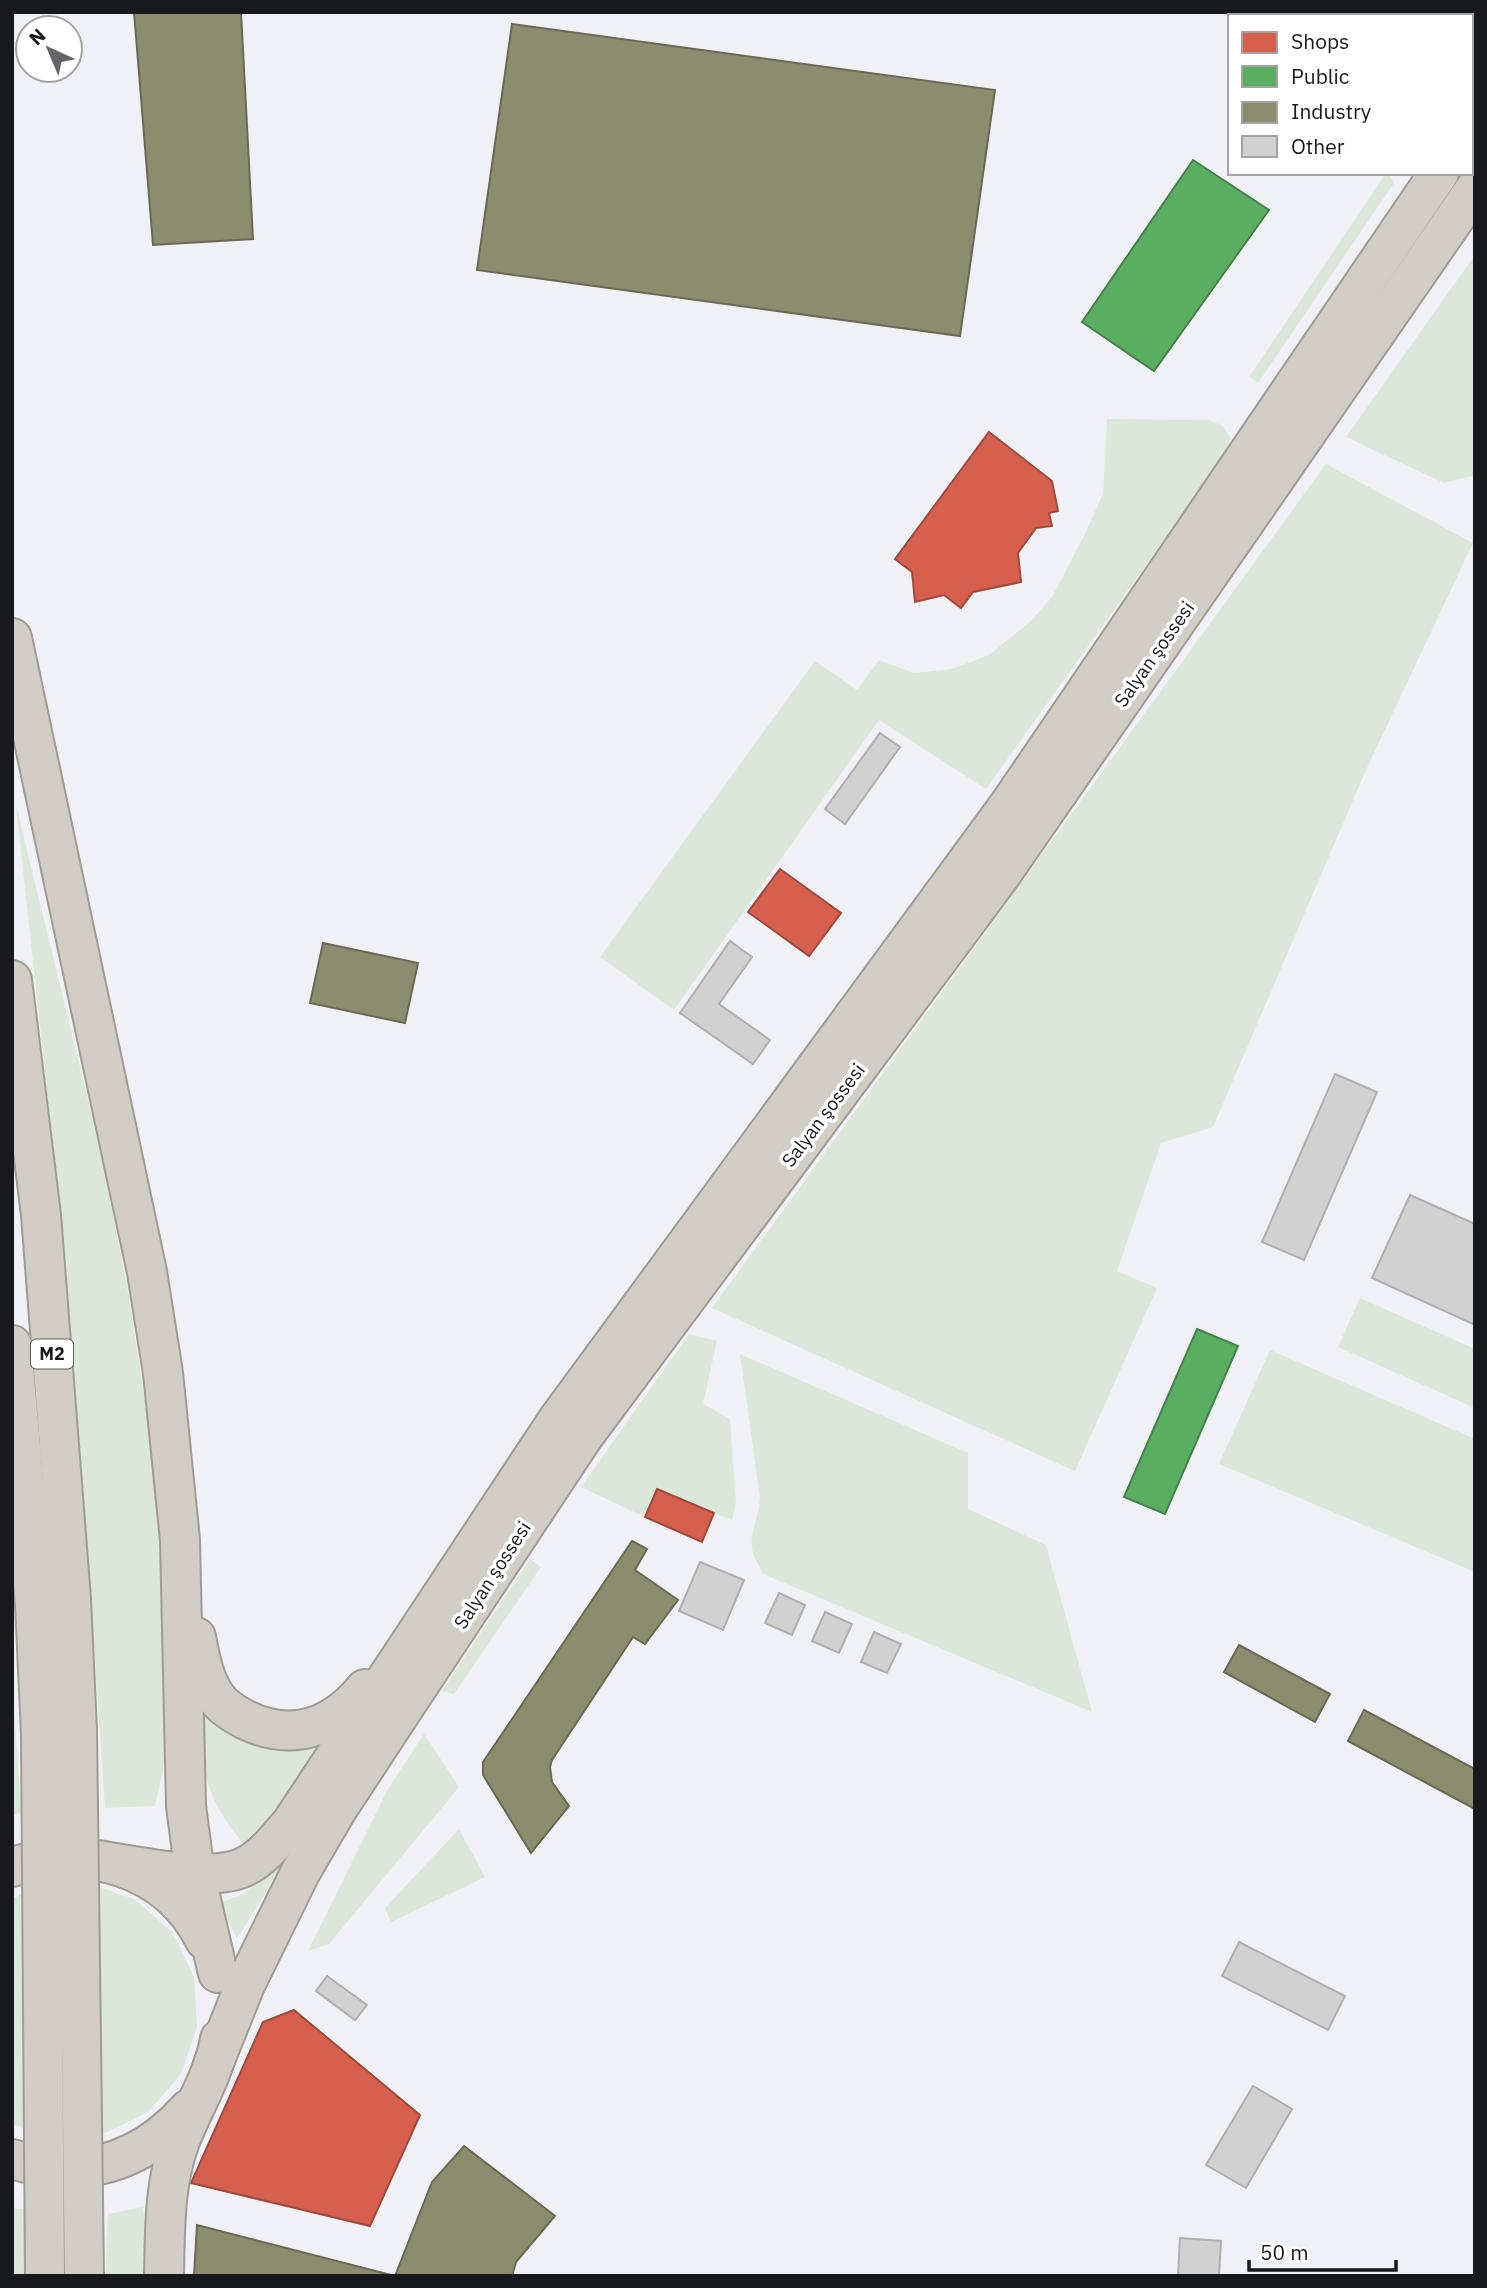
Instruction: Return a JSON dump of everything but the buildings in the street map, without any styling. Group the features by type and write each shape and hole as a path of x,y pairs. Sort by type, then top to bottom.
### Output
{"highway":[{"name":"Salyan şossesi","path":"444,1588 557,1422 1009,805 1438,175"},
{"name":"Salyan şossesi","path":"208,2077 245,1985 300,1873 345,1797 583,1437 1000,876 1475,189"},
{"path":"12,638 147,1272 163,1373 189,1604 206,1680 218,1700 239,1716 264,1728 292,1732 316,1727 337,1716 358,1697 444,1588"},
{"name":"M2","path":"12,980 41,1215 71,1599 59,1732"},
{"name":"M2","path":"12,1345 35,1605 59,1732"},
{"path":"164,2276 167,2192 172,2167 180,2141 208,2077 223,2020 222,1996 195,1874 186,1805 180,1540"},
{"path":"12,1867 48,1858 85,1858 195,1874 222,1874 242,1868 258,1858 274,1843 311,1795 444,1588"},
{"path":"45,2276 59,1732"},
{"path":"59,1732 85,2276"},
{"path":"85,1858 104,1861 141,1875 176,1900 202,1934 218,1973"},
{"path":"12,2159 49,2168 79,2168 109,2163 146,2147 163,2136 191,2107 208,2077"}],"green space":[{"path":"1385,175 1390,175 1394,183 1258,383 1249,377"},
{"path":"1475,255 1475,475 1444,483 1346,437"},
{"path":"1107,419 1209,420 1223,426 1230,438 1226,453 986,789 879,720 674,1010 600,957 815,661 857,690 879,660 914,673 952,669 989,655 1030,622 1052,597 1103,494"},
{"path":"1326,464 1473,543 1366,770 1213,1127 1161,1143 1117,1271 1157,1288 1075,1471 712,1308"},
{"path":"16,805 100,1149 129,1297 149,1428 165,1595 170,1738 155,1806 105,1808 65,1256"},
{"path":"1360,1298 1475,1349 1475,1408 1338,1347"},
{"path":"689,1334 717,1341 703,1404 730,1419 736,1502 732,1520 657,1489 645,1517 581,1487"},
{"path":"1270,1350 1475,1439 1475,1572 1219,1464"},
{"path":"740,1354 968,1453 968,1509 1046,1545 1092,1712 763,1574 752,1546 760,1498"},
{"path":"530,1559 541,1567 454,1694 442,1691"},
{"path":"12,1674 21,1813 12,1815"},
{"path":"199,1700 326,1735 278,1805 243,1843 218,1808 206,1776"},
{"path":"424,1734 459,1787 329,1944 308,1951 388,1789"},
{"path":"459,1829 485,1877 391,1922 385,1908"},
{"path":"289,1854 237,1939 220,1903 243,1894"},
{"path":"87,1883 134,1899 172,1932 194,1977 197,2027 181,2074 148,2112 103,2134 53,2138 12,2124 12,1899 36,1887"},
{"path":"143,2207 148,2252 147,2276 106,2276 108,2214"},
{"path":"12,2208 24,2209 24,2276 12,2276"}]}
